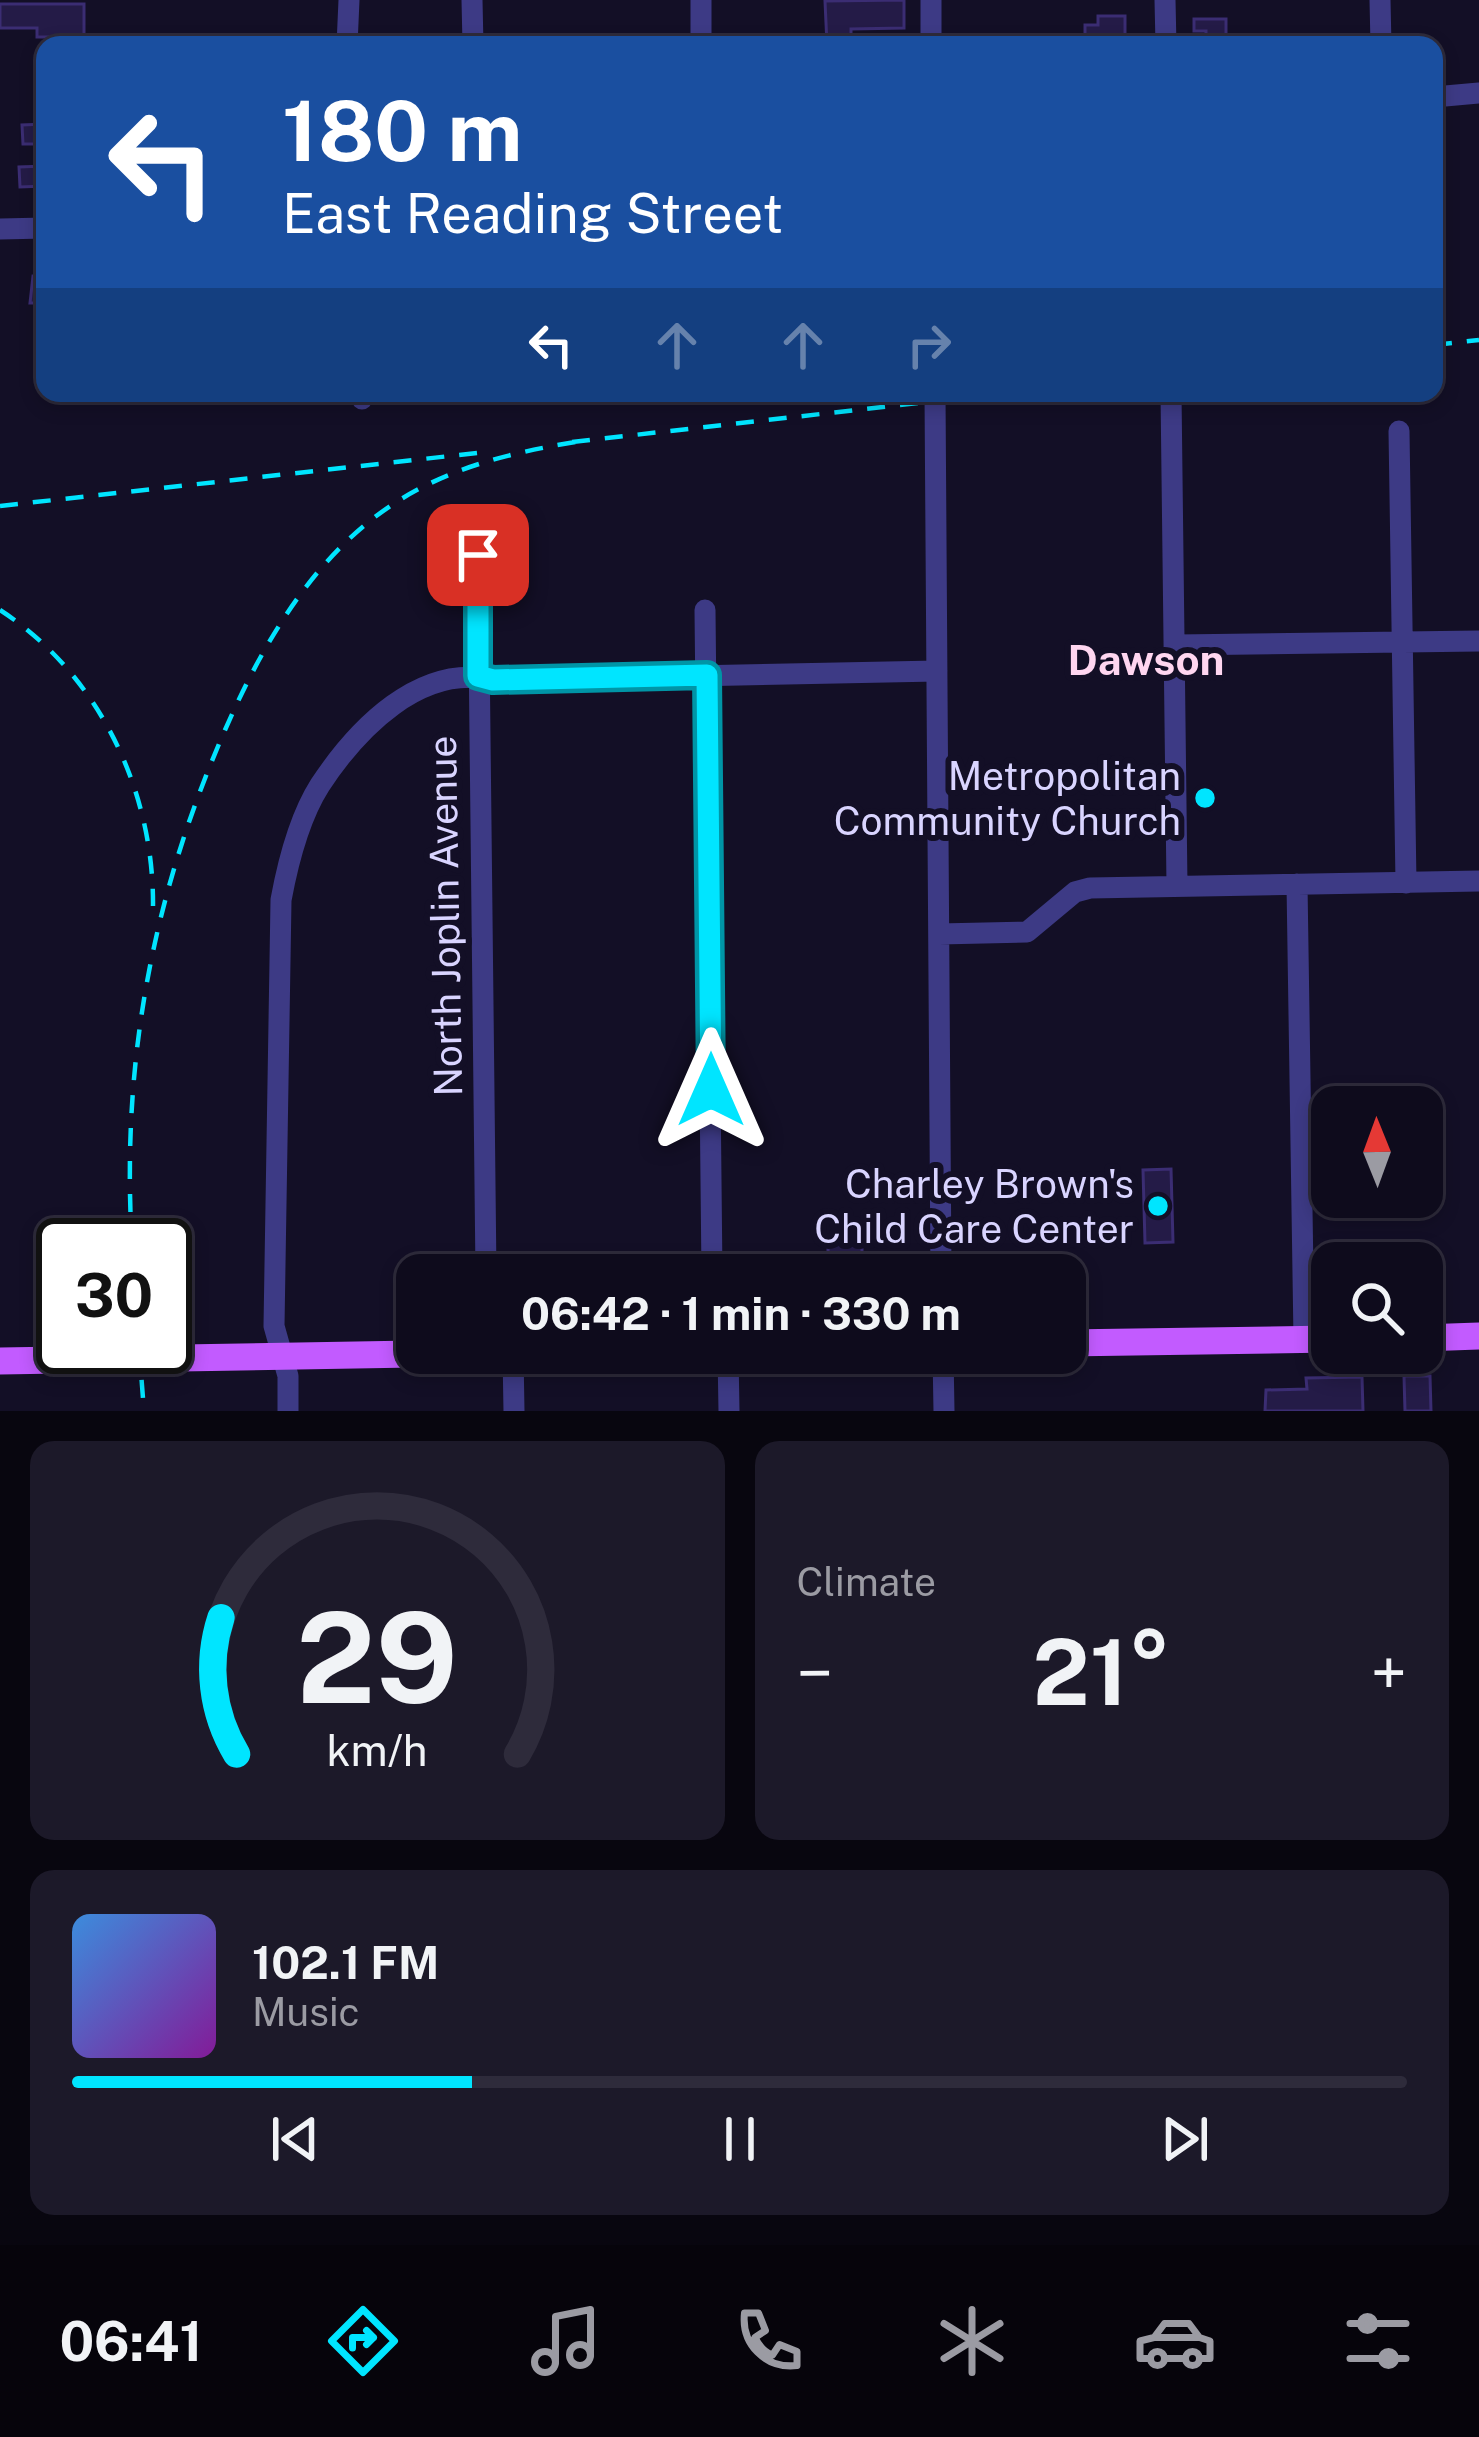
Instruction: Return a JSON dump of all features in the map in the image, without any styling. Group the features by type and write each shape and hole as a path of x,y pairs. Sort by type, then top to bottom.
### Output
{"main road":[{"path":"1443,1337 1479,1336"},
{"path":"1086,1343 1311,1339"},
{"path":"0,1361 396,1355"}],"street":[{"path":"347,36 349,0"},
{"path":"472,0 473,36"},
{"path":"701,0 701,36"},
{"path":"931,0 931,36"},
{"path":"1165,0 1166,36"},
{"path":"1380,0 1381,36"},
{"path":"1443,96 1479,93"},
{"path":"0,229 36,228"},
{"path":"935,402 941,1254"},
{"path":"1171,402 1177,886"},
{"path":"1399,431 1406,883"},
{"name":"North Joplin Avenue","path":"478,555 486,1254"},
{"path":"705,610 712,1254"},
{"path":"1176,645 1479,640"},
{"path":"288,1411 288,1376 274,1332 280,914 287,869 319,787 372,722 417,688 478,676 493,680 937,670"},
{"path":"939,934 1027,932 1084,888 1479,881"},
{"path":"1297,884 1314,1242"},
{"path":"513,1374 514,1411"},
{"path":"728,1374 728,1411"},
{"path":"943,1374 944,1411"}],"building":[{"path":"904,0 904,28 851,29 851,36 827,36 825,1"},
{"path":"0,4 84,4 84,36 37,36 37,28 0,28"},
{"path":"1098,16 1125,16 1125,36 1085,36 1085,25 1098,25"},
{"path":"1194,19 1226,19 1226,36 1194,31"},
{"path":"36,124 36,144 23,144 22,125"},
{"path":"36,166 36,186 20,187 19,167"},
{"path":"33,276 36,276 36,303 30,303"},
{"name":"Charley Brown's Child Care Center","path":"1171,1169 1173,1242 1145,1243 1143,1170"},
{"path":"862,1241 862,1254 828,1254 828,1242"},
{"path":"1404,1376 1430,1376 1431,1411 1405,1411"},
{"path":"1362,1377 1363,1411 1265,1411 1266,1390 1307,1389 1306,1378"}],"railway":[{"path":"1443,344 1479,340"},
{"path":"572,442 927,402"},
{"path":"131,1218 137,1046 161,918 200,793 256,665 317,573 341,546 398,501 443,477 490,461 587,440"},
{"path":"0,506 477,453"},
{"path":"0,610 66,667 114,739 143,820 153,906"},
{"path":"141,1374 144,1411"}],"place":[{"name":"Metropolitan Community Church","path":"1205,798"},
{"name":"Charley Brown's Child Care Center","path":"1158,1206"}],"district":[{"name":"Dawson","path":"1146,660"}],"route":[{"path":"478,555 478,676 493,680 707,675 711,1090"}]}
